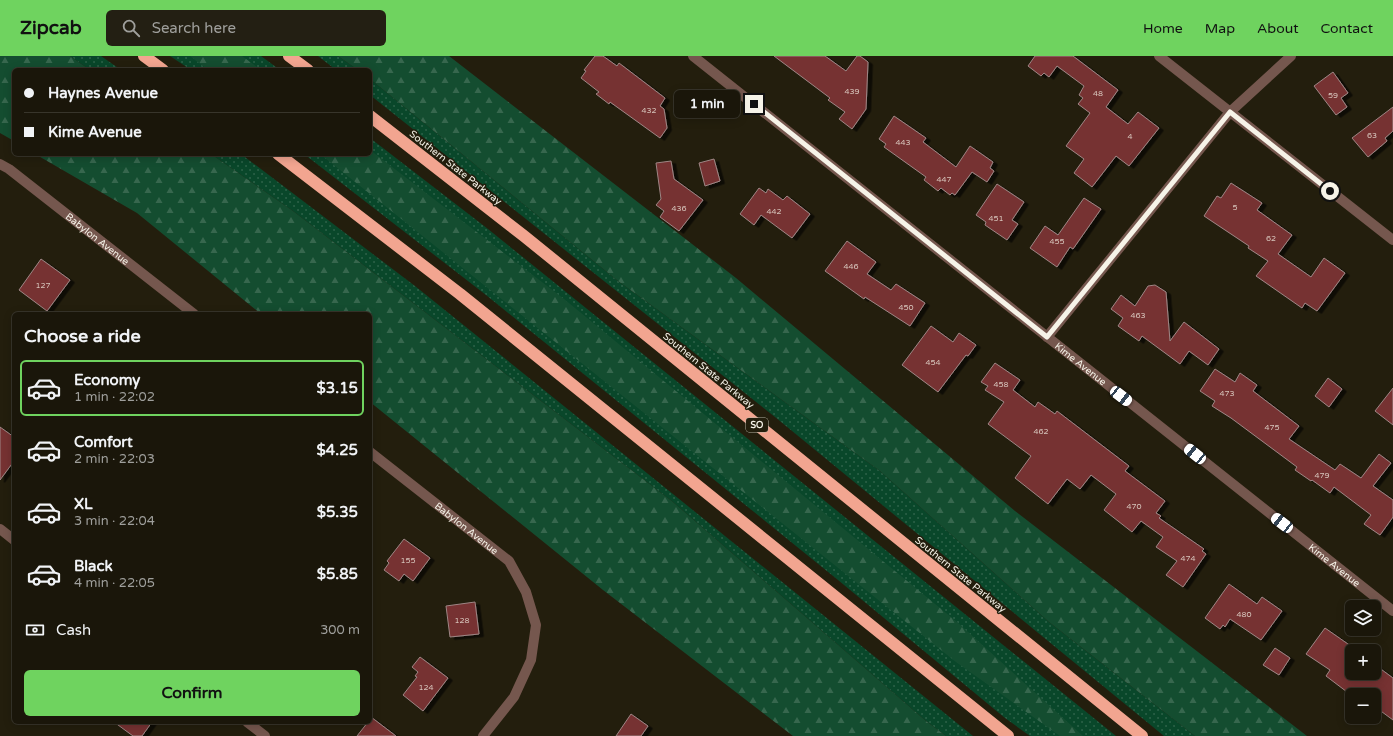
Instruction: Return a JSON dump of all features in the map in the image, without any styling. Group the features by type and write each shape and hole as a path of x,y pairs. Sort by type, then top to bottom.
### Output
{"highway":[{"path":"144,56 160,68"},
{"path":"289,56 305,68"},
{"name":"Southern State Parkway","path":"372,118 530,241 1142,736"},
{"path":"281,156 466,299 1008,736"}],"street":[{"name":"Kime Avenue","path":"694,56 1393,611"},
{"path":"1159,56 1393,240"},
{"path":"1047,337 1230,112 1291,56"},
{"name":"Babylon Avenue","path":"0,164 9,169 191,312"},
{"name":"Babylon Avenue","path":"372,454 509,561 526,592 536,625 531,660 514,697 482,736"},
{"path":"0,529 12,538"},
{"path":"250,724 265,736"}],"green space":[{"path":"0,56 70,56 87,68 12,68 12,140 0,133"},
{"path":"70,56 101,56 118,68 87,68"},
{"path":"170,56 261,56 277,68 188,68"},
{"path":"190,56 242,56 258,68 205,68"},
{"path":"318,56 338,56 355,68 333,68"},
{"path":"338,56 449,56 736,278 1015,511 1307,736 1195,736 1049,622 880,471 618,281 372,81 372,68 355,68"},
{"path":"372,81 618,281 880,471 1049,622 1195,736 1164,736 775,417 372,97"},
{"path":"372,140 488,229 1116,736 1030,736 1005,718 838,580 486,295 307,156 372,156"},
{"path":"372,152 564,299 957,622 1083,736 1060,736 956,662 323,156 372,156"},
{"path":"38,156 214,156 293,211 673,502 926,721 946,736 793,736 603,590 372,404 372,312 259,312 137,213"},
{"path":"214,156 244,156 415,286 973,736 946,736 926,721 673,502 293,211"}],"building":[{"path":"595,56 603,56 617,66 619,63 665,98 660,106 664,109 667,128 660,138 610,102 609,104 596,94 599,92 581,78 586,71 584,70"},
{"path":"774,56 825,56 846,71 857,56 860,56 868,62 866,109 852,129 839,119 845,112 828,100 830,98"},
{"path":"1035,56 1073,56 1118,90 1106,107 1128,124 1138,112 1159,128 1129,166 1116,156 1092,187 1074,173 1084,159 1066,146 1090,113 1078,104 1083,98 1079,95 1084,86 1057,66 1049,77 1044,73 1041,76 1028,66"},
{"path":"1333,72 1348,93 1341,98 1347,107 1336,115 1314,86"},
{"path":"1393,107 1393,131 1385,138 1387,141 1368,157 1352,138"},
{"path":"894,116 926,138 923,142 956,167 970,146 993,162 990,168 994,171 987,182 972,172 955,195 952,193 950,195 941,188 938,191 924,180 926,177 884,147 886,144 879,139"},
{"path":"714,159 720,181 705,186 699,163"},
{"path":"671,161 674,179 703,200 679,231 660,217 664,211 656,205 661,199 656,163"},
{"path":"1231,183 1262,203 1257,210 1292,235 1278,254 1311,277 1324,258 1345,273 1317,311 1305,303 1302,308 1256,276 1268,261 1248,248 1249,246 1204,216 1217,196 1221,198"},
{"path":"997,184 1024,202 1012,220 1018,224 1007,240 985,225 986,222 976,215"},
{"path":"759,188 766,193 768,189 783,200 787,196 810,214 792,238 761,215 754,225 740,214"},
{"path":"1084,198 1101,209 1073,249 1070,247 1057,267 1030,248 1045,226 1058,235"},
{"path":"847,241 876,262 867,274 891,290 896,284 925,303 910,326 865,297 864,299 825,271"},
{"path":"41,259 70,280 47,311 19,290"},
{"path":"1155,285 1166,292 1170,341 1184,322 1219,349 1208,365 1189,351 1180,364 1142,336 1139,341 1118,326 1123,318 1111,309 1121,295 1135,306 1148,286"},
{"path":"931,326 953,342 959,333 976,345 968,356 966,355 938,392 902,365"},
{"path":"995,363 1020,380 1013,390 1035,407 1038,402 1055,414 1057,411 1129,466 1125,471 1165,501 1156,513 1161,516 1159,518 1204,549 1202,551 1206,554 1183,587 1166,575 1177,561 1156,547 1163,537 1141,521 1132,532 1104,510 1116,494 1091,475 1080,489 1067,479 1048,504 1015,478 1031,456 988,424 1004,402 985,390 988,386 981,382"},
{"path":"1215,369 1235,382 1240,373 1257,385 1253,391 1299,426 1289,439 1335,470 1340,464 1361,478 1379,454 1391,463 1373,486 1393,500 1393,517 1380,535 1364,524 1371,515 1334,487 1330,493 1312,480 1311,481 1295,470 1297,467 1231,418 1212,406 1215,401 1200,391"},
{"path":"1328,378 1342,389 1329,407 1315,396"},
{"path":"1393,388 1393,425 1375,411"},
{"path":"0,427 12,436 12,464 0,480"},
{"path":"404,539 430,558 413,581 404,574 399,581 384,570 389,563 387,561"},
{"path":"1229,584 1257,604 1262,597 1282,611 1261,640 1230,619 1225,627 1223,625 1220,629 1205,618"},
{"path":"475,602 479,634 450,637 446,606"},
{"path":"1325,628 1348,644 1345,644 1345,680 1381,680 1381,669 1393,678 1393,720 1381,711 1381,688 1345,688 1345,690 1326,676 1330,670 1306,654"},
{"path":"1275,648 1290,658 1279,675 1263,665"},
{"path":"420,657 448,678 423,711 403,695 417,677 415,676 418,672 412,667"},
{"path":"631,714 648,726 641,736 616,736"},
{"path":"372,718 396,736 357,736 366,724 372,724"},
{"path":"117,724 151,724 142,736 133,736"}],"route":[{"path":"754,104 1047,337 1230,112 1330,191"}]}
